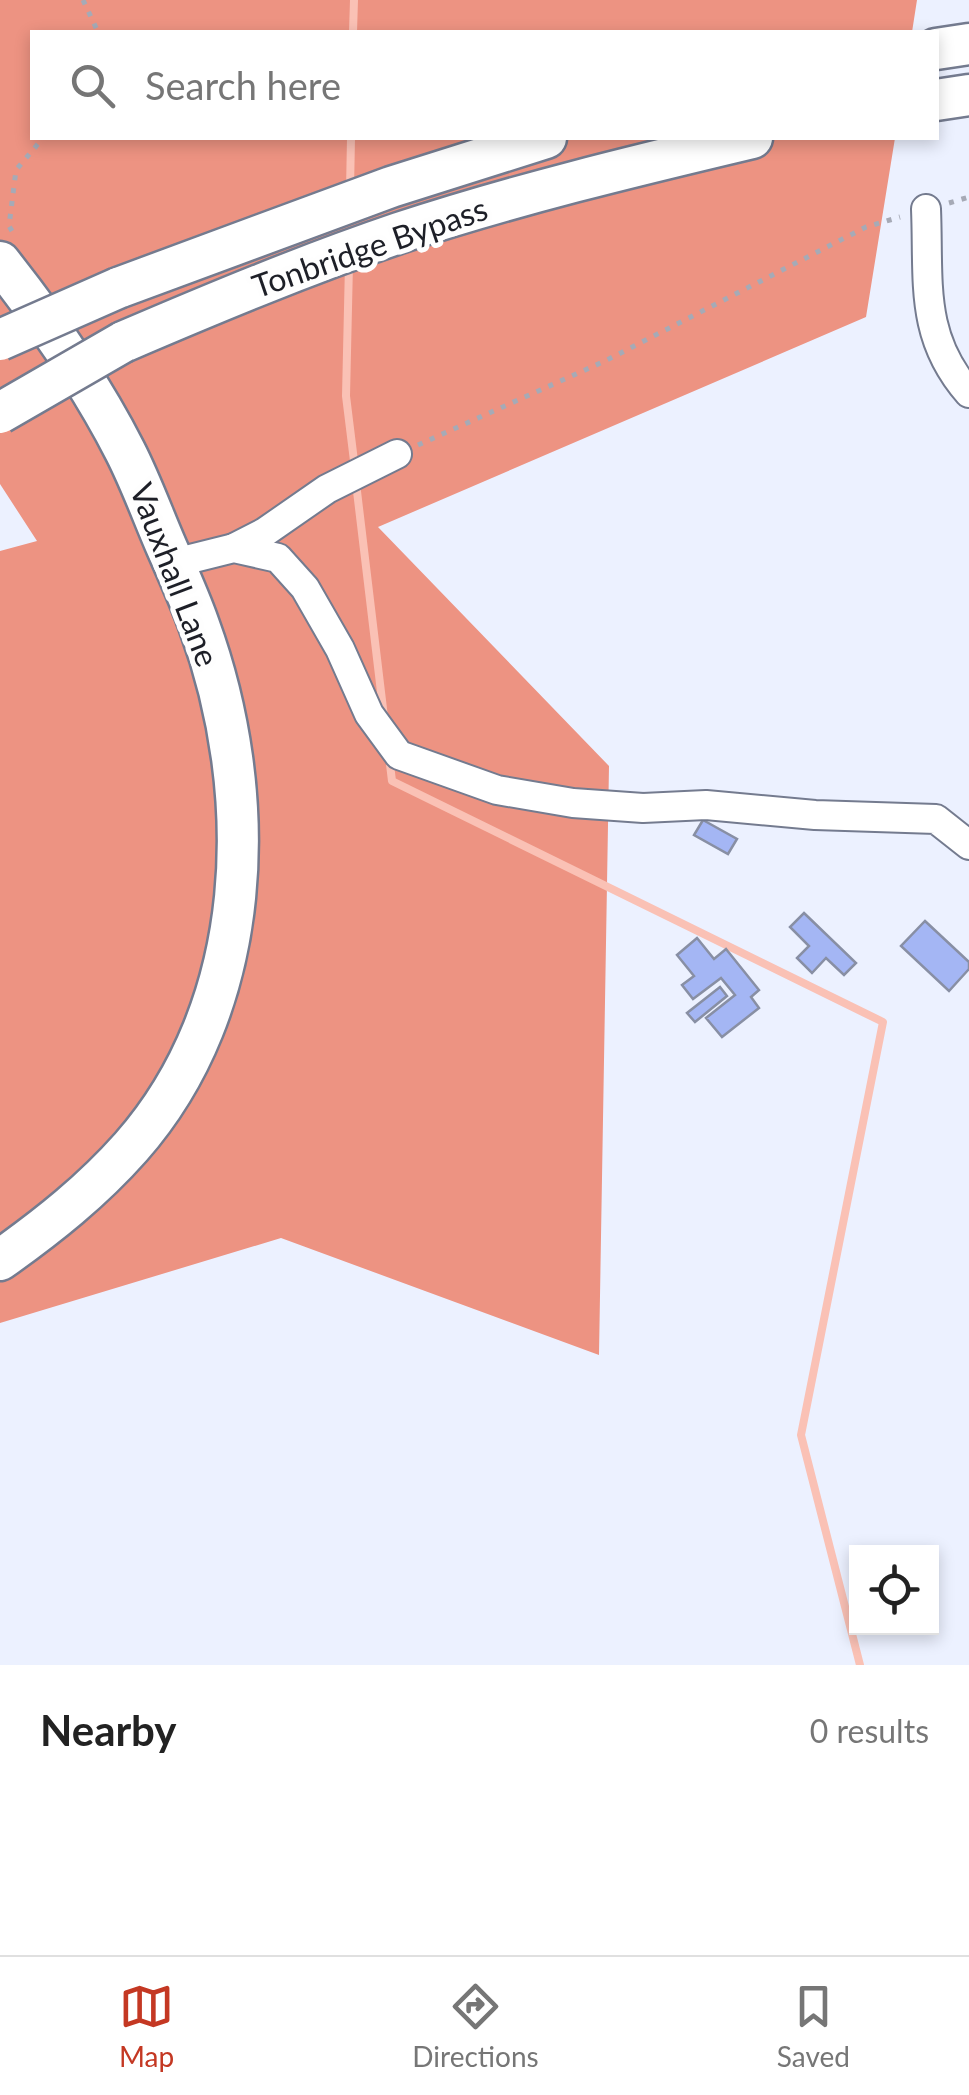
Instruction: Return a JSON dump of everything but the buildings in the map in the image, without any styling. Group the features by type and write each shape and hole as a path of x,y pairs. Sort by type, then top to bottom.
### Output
{"highway":[{"path":"939,49 969,44"},
{"path":"939,100 969,95"},
{"name":"Tonbridge Bypass","path":"0,340 118,288 354,200 540,140"},
{"name":"Tonbridge Bypass","path":"0,393 275,278 401,232 744,140"},
{"name":"Vauxhall Lane","path":"0,1260 54,1223 134,1144 164,1103 197,1044 220,982 232,928 239,860 238,803 226,727 200,627 126,451 38,309 9,253"},
{"path":"0,414 132,338"}],"lane":[{"path":"926,210 932,329 950,371 969,393"},
{"path":"174,563 234,548 266,532 328,490 397,454"},
{"path":"234,548 278,558 291,568 340,649 370,714 398,755 498,790 574,803 644,808 706,804 815,815 936,819 969,845"}],"path":[{"path":"83,0 97,30"},
{"path":"9,253 16,170 41,140"},
{"path":"397,454 605,361 866,227 969,196"}],"shaded area":[{"path":"0,0 917,0 912,30 30,30 30,140 895,140 866,317 378,527 609,766 599,1355 281,1238 0,1323 0,551 37,541 0,484"}],"waterway":[{"path":"353,30 354,0"},
{"path":"350,190 351,140"},
{"path":"349,264 346,396 355,469"},
{"path":"356,483 384,717"},
{"path":"389,756 392,781 883,1022 801,1435 860,1665"}]}
